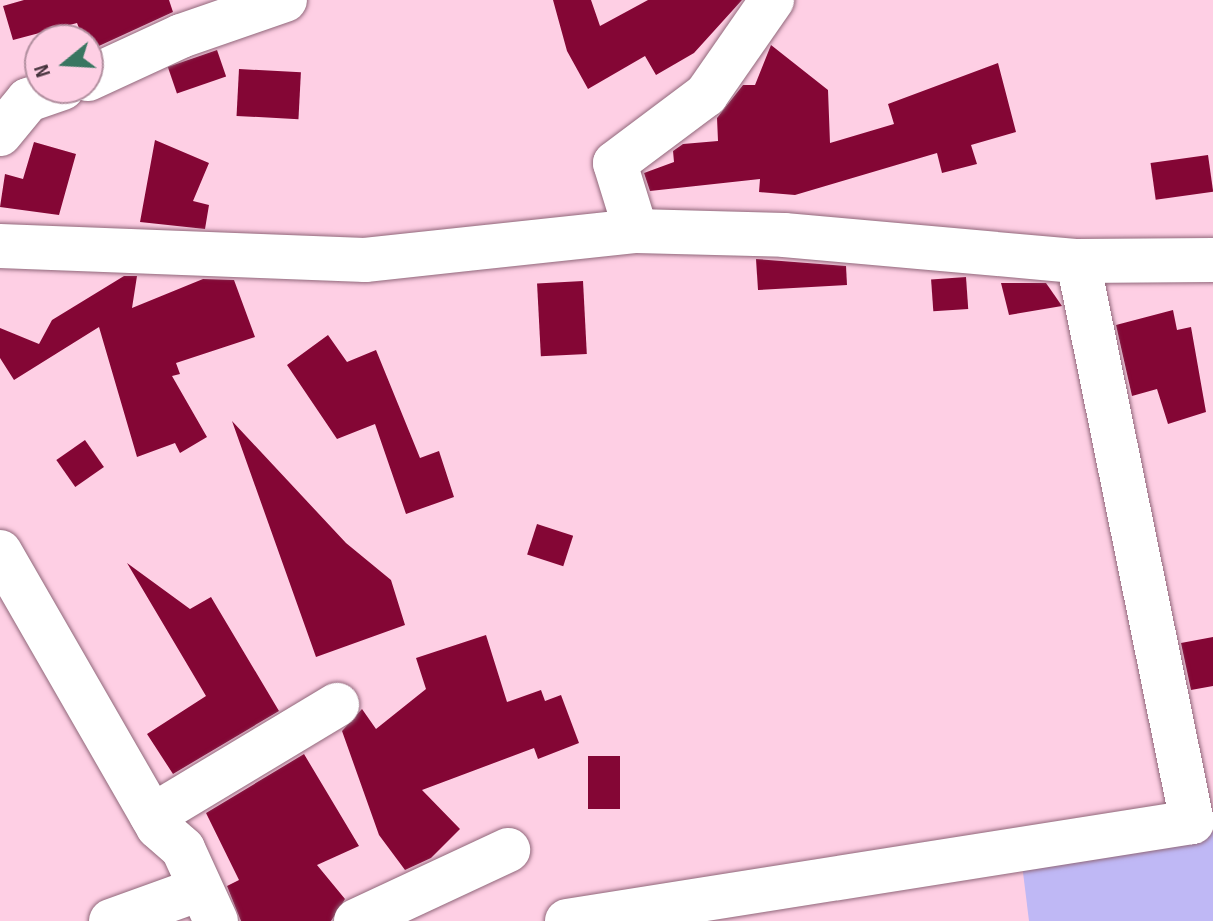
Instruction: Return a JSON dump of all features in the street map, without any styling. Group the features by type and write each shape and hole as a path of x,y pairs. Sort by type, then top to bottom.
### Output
{"street":[{"path":"104,72 181,36 285,0"},
{"path":"636,231 615,163 706,95 772,0"},
{"path":"0,134 24,104"},
{"path":"0,246 365,260 636,231 800,236 1078,261 1213,260"},
{"path":"567,921 1192,822 1078,261"},
{"path":"0,552 12,610 79,680 152,816 183,849 208,905 111,921"},
{"path":"152,816 337,705"},
{"path":"356,921 508,850"}],"shaded area":[{"path":"1213,832 1213,921 1029,921 1021,856"}],"building":[{"path":"24,0 169,0 173,12 104,44 104,24 24,24 24,37 13,40 3,6"},
{"path":"553,0 591,0 600,26 648,0 742,0 694,53 656,75 645,56 588,89 567,51"},
{"path":"771,45 828,90 830,143 894,124 888,104 998,63 1016,132 971,145 977,164 942,173 937,153 795,195 759,192 760,179 650,191 644,173 674,162 673,151 683,144 718,141 717,118 743,85 755,85"},
{"path":"217,50 226,76 177,93 168,67"},
{"path":"239,69 301,72 298,119 237,116"},
{"path":"155,140 209,163 193,201 209,205 205,229 140,222"},
{"path":"34,142 76,154 59,215 0,207 5,174 23,179"},
{"path":"1208,155 1213,192 1156,200 1151,163"},
{"path":"756,259 846,266 847,285 758,290"},
{"path":"124,276 137,276 132,308 203,279 234,280 255,337 176,363 180,374 172,376 207,437 180,453 175,443 137,457 99,327 14,380 0,358 0,328 39,344 52,320"},
{"path":"966,277 968,309 933,311 931,279"},
{"path":"583,281 587,354 541,356 537,283"},
{"path":"1001,283 1046,283 1062,306 1009,315"},
{"path":"1173,310 1177,330 1191,327 1206,412 1168,424 1157,389 1132,396 1116,325"},
{"path":"328,335 347,362 376,350 420,458 439,451 454,497 406,514 375,424 337,439 287,365"},
{"path":"232,421 346,543 391,580 405,625 316,657"},
{"path":"85,440 104,467 75,487 56,460"},
{"path":"537,524 573,536 563,566 527,554"},
{"path":"127,563 190,609 211,597 279,711 173,774 147,734 206,696"},
{"path":"486,635 507,702 541,690 545,701 561,695 579,743 538,759 534,748 422,790 460,829 431,858 405,870 379,835 342,731 362,709 376,729 426,689 416,658"},
{"path":"1213,637 1213,686 1191,690 1181,643"},
{"path":"304,754 359,846 317,865 345,899 331,921 241,921 227,886 239,880 206,813"},
{"path":"588,756 620,756 620,809 588,809"}]}
